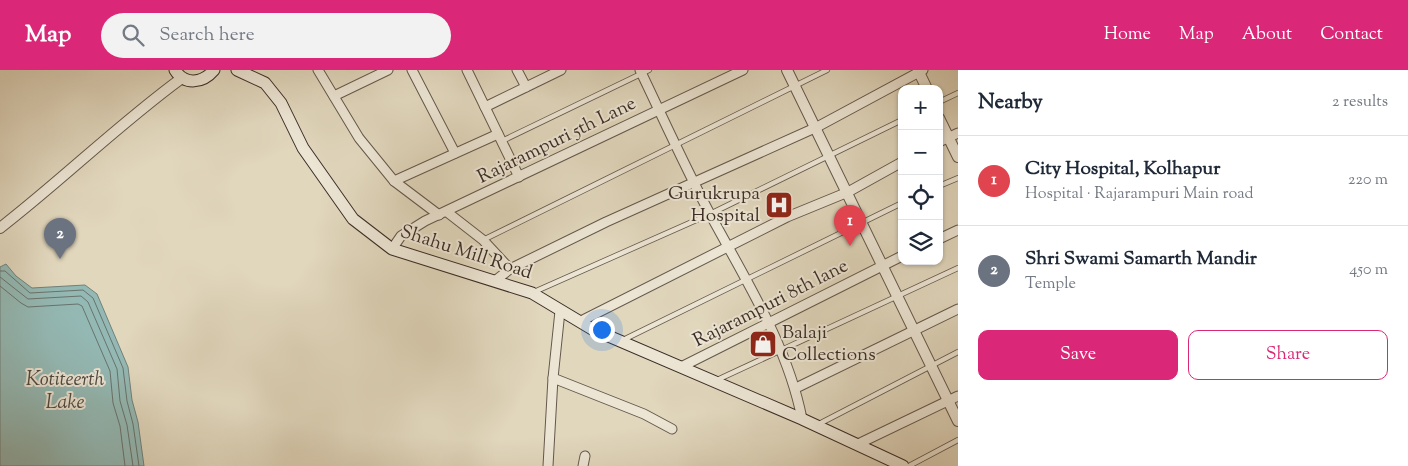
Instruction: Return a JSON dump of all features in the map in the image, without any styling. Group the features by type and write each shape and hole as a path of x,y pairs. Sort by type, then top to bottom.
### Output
{"main road":[{"path":"179,74 196,81 209,76 214,70"},
{"name":"Shahu Mill Road","path":"242,71 265,83 281,103 302,148 353,219 392,249 496,280 532,293 592,329 858,444 880,460 903,466"}],"street":[{"path":"330,70 320,72 359,138 394,181 483,240 510,270"},
{"path":"334,96 388,70"},
{"path":"412,70 455,153"},
{"path":"467,70 519,177"},
{"path":"517,70 526,87"},
{"path":"485,107 561,70"},
{"name":"Rajarampuri 5th Lane","path":"392,249 401,236 443,214 743,70"},
{"path":"787,70 817,127 929,366 958,421"},
{"path":"644,71 659,109 710,214 729,246 768,323 796,388 802,419"},
{"path":"496,280 510,270 606,222 817,127 920,71 925,85"},
{"path":"0,228 40,197 179,74"},
{"path":"943,126 958,157"},
{"path":"394,181 455,153 500,138"},
{"path":"581,321 787,217 848,192 898,164"},
{"path":"943,236 958,230"},
{"name":"Rajarampuri 8th lane","path":"681,367 898,258"},
{"path":"796,388 958,309"},
{"path":"548,466 553,378 560,311"},
{"path":"553,378 644,414 672,429"},
{"path":"858,444 958,396"},
{"path":"583,466 585,456"}],"lane":[{"path":"483,240 827,70"},
{"path":"500,138 644,71"},
{"path":"943,100 958,93"},
{"path":"532,293 710,214 898,122"},
{"path":"943,184 958,178"},
{"path":"621,342 746,281 861,221 898,205"},
{"path":"715,381 958,268"},
{"path":"816,425 958,352"},
{"path":"909,466 958,440"}],"water":[{"name":"Kotiteerth Lake","path":"6,264 16,276 32,288 85,285 97,294 128,367 144,466 0,466 0,267"}],"place":[{"name":"Gurukrupa Hospital","path":"779,205"},
{"name":"City Hospital, Kolhapur","path":"850,246"},
{"name":"Shri Swami Samarth Mandir","path":"60,259"},
{"name":"Balaji Collections","path":"763,344"}]}
